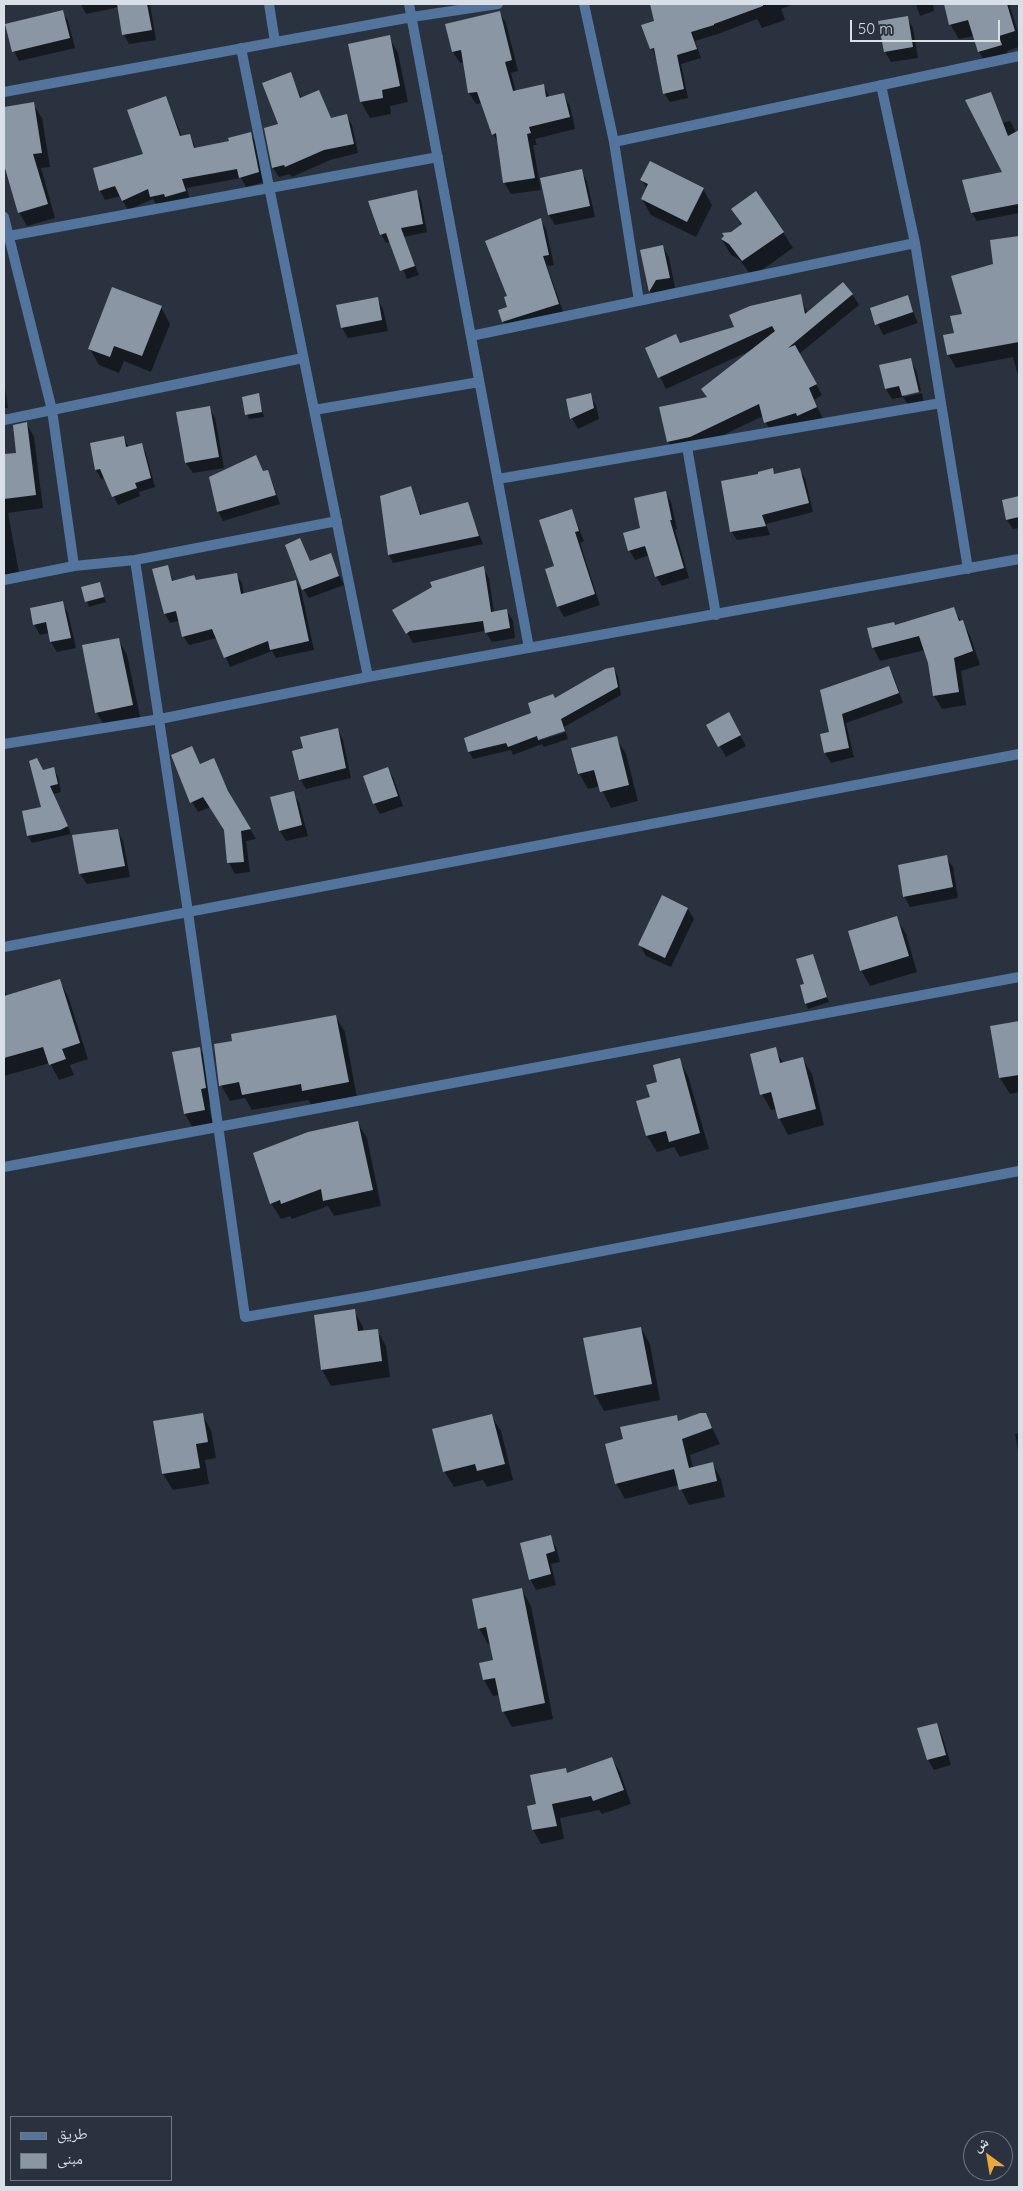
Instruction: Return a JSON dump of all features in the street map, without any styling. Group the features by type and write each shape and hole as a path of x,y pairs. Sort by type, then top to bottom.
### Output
{"street":[{"path":"269,4 275,42"},
{"path":"409,4 529,648"},
{"path":"4,92 412,17 498,4"},
{"path":"584,4 614,142 639,301"},
{"path":"241,48 368,677"},
{"path":"614,142 1019,56"},
{"path":"881,85 915,243 968,569"},
{"path":"9,236 438,157"},
{"path":"4,216 52,410 74,566"},
{"path":"471,336 915,243"},
{"path":"4,420 303,358"},
{"path":"314,410 479,382"},
{"path":"498,480 941,403"},
{"path":"687,447 716,615"},
{"path":"4,580 74,566 135,560 337,521"},
{"path":"4,744 160,719 368,677 1019,559"},
{"path":"135,560 160,719 245,1318 1019,1171"},
{"path":"4,947 1019,754"},
{"path":"4,1166 1019,977"}],"building":[{"path":"117,4 147,4 152,30 122,35"},
{"path":"650,4 763,4 763,6 691,32 697,49 677,55 684,89 663,94 654,48 650,49 641,25 654,21"},
{"path":"944,4 1007,4 1015,31 999,36 1002,45 978,52 968,20 949,25"},
{"path":"63,10 70,38 12,52 5,24"},
{"path":"500,11 512,60 505,62 513,91 544,84 546,97 564,93 570,117 529,127 531,133 527,134 535,178 503,183 496,133 492,135 477,92 468,93 461,50 452,52 445,24"},
{"path":"908,16 913,47 884,52 878,21"},
{"path":"390,35 400,86 382,90 383,98 360,102 348,44"},
{"path":"291,72 300,98 319,90 331,118 347,114 354,144 324,150 285,167 284,165 272,168 264,128 278,124 262,83"},
{"path":"991,92 1008,136 1019,130 1019,205 971,213 962,180 1002,172 965,100"},
{"path":"166,96 180,136 190,134 194,148 229,141 228,138 251,132 259,172 239,178 237,169 182,179 186,191 165,197 164,194 150,197 148,189 122,201 115,186 99,191 93,168 143,154 127,110"},
{"path":"34,102 42,153 33,154 48,204 18,213 4,165 4,107"},
{"path":"650,161 704,188 687,222 641,199 648,184 640,180"},
{"path":"582,169 590,206 548,215 540,178"},
{"path":"417,190 423,224 401,228 415,266 400,271 386,233 380,235 368,201"},
{"path":"756,191 784,232 742,261 729,244 721,239 724,236 722,233 731,232 742,224 731,209"},
{"path":"541,218 549,255 543,256 559,304 502,322 498,310 507,307 504,297 507,296 485,241"},
{"path":"1019,236 1019,342 947,355 943,335 954,333 950,316 962,314 951,276 993,264 990,240"},
{"path":"663,245 670,278 656,280 649,292 640,250"},
{"path":"843,282 853,294 788,348 795,345 817,384 809,388 817,407 797,416 796,413 764,423 759,404 690,437 667,442 659,407 707,397 701,389 775,331 772,326 658,378 645,348 676,334 680,343 734,327 729,315 750,306 801,294 805,314"},
{"path":"112,287 162,306 142,356 114,346 110,357 88,349"},
{"path":"908,295 913,312 875,325 870,308"},
{"path":"378,297 382,320 341,328 336,305"},
{"path":"911,358 919,392 902,396 899,386 885,389 879,365"},
{"path":"259,393 262,412 245,415 242,397"},
{"path":"591,393 594,408 570,419 566,399"},
{"path":"210,406 219,457 185,463 176,412"},
{"path":"27,422 36,495 4,499 4,454 16,453 13,425"},
{"path":"124,436 126,447 142,443 151,478 135,483 137,488 112,497 100,469 95,470 90,443"},
{"path":"256,455 263,471 268,470 276,495 217,512 209,477"},
{"path":"773,468 774,474 800,468 809,503 762,515 766,526 730,532 721,481 758,474 758,472"},
{"path":"411,486 420,515 468,502 479,536 388,555 380,496"},
{"path":"666,491 672,520 670,520 684,568 655,577 645,546 628,551 623,533 640,528 634,498"},
{"path":"1019,496 1019,517 1006,520 1002,500"},
{"path":"572,509 579,531 575,532 595,594 557,607 545,569 554,566 539,520"},
{"path":"300,538 310,561 331,553 339,576 302,590 285,545"},
{"path":"168,565 172,581 194,575 196,580 237,573 241,594 296,580 309,641 270,650 268,641 224,658 212,629 182,637 176,611 164,614 152,569"},
{"path":"484,566 491,612 507,609 510,628 485,633 483,621 410,631 406,634 392,610 432,587 430,582"},
{"path":"100,582 104,597 85,602 81,587"},
{"path":"63,601 71,638 50,642 46,622 33,625 30,608"},
{"path":"954,607 959,621 963,620 973,651 954,658 959,692 933,696 928,663 919,636 872,648 867,628 894,622 895,625"},
{"path":"119,638 133,705 95,713 82,645"},
{"path":"889,666 899,693 842,714 849,748 824,753 820,734 829,732 820,690"},
{"path":"614,667 618,687 561,719 565,731 538,740 537,736 508,747 506,743 468,752 464,738 531,713 528,703 553,694 555,698 605,669"},
{"path":"729,712 741,735 718,747 706,725"},
{"path":"338,728 346,768 299,780 292,751 303,748 300,737"},
{"path":"617,736 629,785 600,792 594,770 578,774 571,748"},
{"path":"192,746 200,764 214,758 228,791 251,829 241,831 244,862 227,863 224,830 203,797 190,803 171,755"},
{"path":"37,758 43,770 54,767 58,784 50,786 68,826 60,830 27,836 22,811 41,807 29,761"},
{"path":"388,767 398,796 373,804 363,776"},
{"path":"294,791 302,825 279,831 270,797"},
{"path":"118,829 125,866 79,874 72,835"},
{"path":"947,855 953,887 903,897 898,865"},
{"path":"662,895 688,908 665,958 638,945"},
{"path":"897,916 909,956 860,971 848,931"},
{"path":"813,954 827,997 805,1004 800,985 804,984 796,959"},
{"path":"60,979 80,1043 62,1049 66,1059 49,1065 43,1047 4,1058 4,996"},
{"path":"336,1015 349,1082 302,1091 301,1084 242,1095 239,1082 219,1086 214,1044 232,1041 231,1034"},
{"path":"1019,1021 1019,1075 999,1078 990,1026"},
{"path":"200,1047 206,1088 201,1089 205,1110 184,1114 172,1052"},
{"path":"776,1047 780,1063 803,1057 816,1109 778,1119 771,1092 760,1095 750,1054"},
{"path":"680,1058 700,1133 669,1142 666,1131 646,1136 636,1101 650,1097 646,1085 657,1082 653,1065"},
{"path":"358,1121 373,1190 323,1201 321,1189 281,1204 280,1200 270,1204 253,1153 308,1132"},
{"path":"355,1309 358,1331 378,1329 382,1361 321,1370 314,1315"},
{"path":"641,1327 652,1384 594,1395 583,1338"},
{"path":"203,1413 208,1442 196,1444 200,1468 162,1474 153,1421"},
{"path":"700,1413 706,1413 712,1428 682,1439 689,1468 713,1462 717,1481 679,1490 674,1469 615,1484 605,1444 623,1439 620,1427 677,1415 678,1421"},
{"path":"492,1414 505,1464 477,1471 475,1464 443,1472 432,1429"},
{"path":"551,1535 555,1551 546,1554 551,1574 529,1580 520,1543"},
{"path":"522,1588 545,1703 502,1712 495,1678 483,1680 479,1663 493,1660 486,1627 478,1629 472,1599"},
{"path":"937,1723 946,1755 927,1760 917,1728"},
{"path":"612,1757 624,1790 593,1801 591,1796 552,1804 557,1826 532,1830 527,1806 536,1804 530,1775 566,1768 567,1773"}]}
